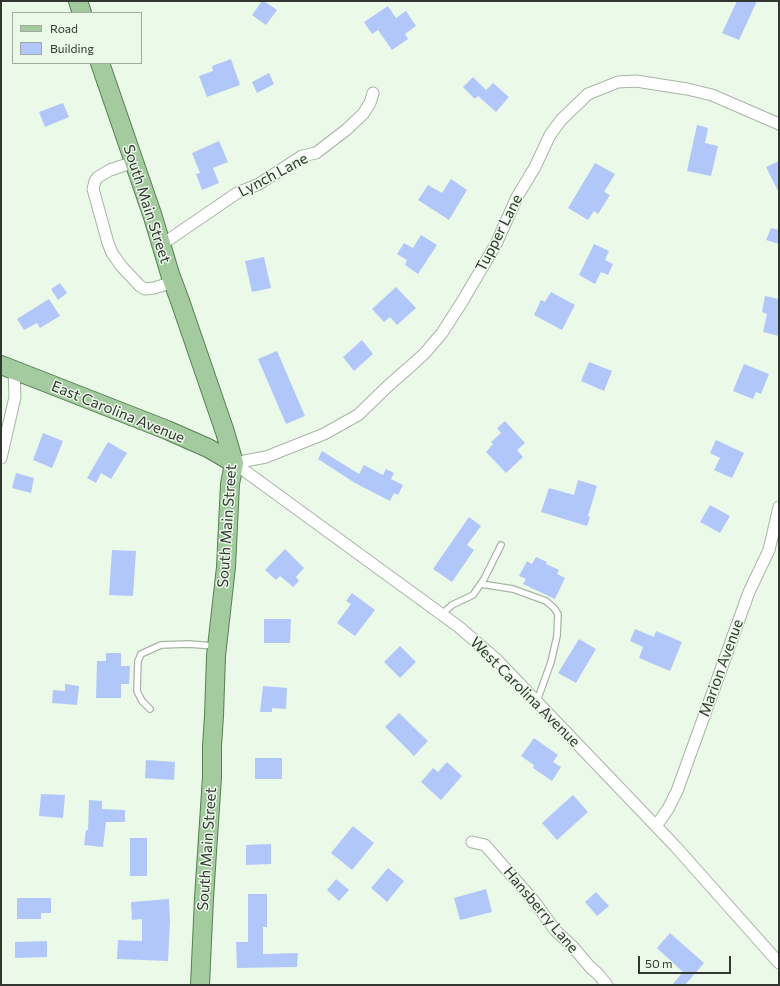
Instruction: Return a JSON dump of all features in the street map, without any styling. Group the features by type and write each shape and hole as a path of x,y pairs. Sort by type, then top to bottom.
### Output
{"main road":[{"path":"78,1 82,12"},
{"name":"South Main Street","path":"100,64 225,432 234,463 230,484 226,567 217,646 212,777 200,985"},
{"name":"East Carolina Avenue","path":"7,368 167,430 208,448 234,463"}],"street":[{"name":"Tupper Lane","path":"234,463 266,457 324,434 358,415 388,385 424,353 442,333 496,244 517,197 535,167 550,135 561,120 588,94 618,82 636,81 687,89 712,95 779,124"},
{"name":"Lynch Lane","path":"161,246 237,193 259,184 302,156 316,153 346,130 363,114 370,103 373,93"},
{"path":"134,162 110,170 98,177 95,181 93,189 108,243 112,253 122,267 140,286 145,289 154,288 173,282"},
{"path":"1,458 15,397 7,368"},
{"name":"West Carolina Avenue","path":"234,463 442,614 497,660 656,826 779,963"},
{"name":"Marion Avenue","path":"656,826 678,791 723,660 749,592 769,550 779,507"},
{"name":"Hansberry Lane","path":"472,842 485,844 534,901 555,930 573,947 606,985"}],"lane":[{"path":"442,614 452,605 473,595 481,584 501,545"},
{"path":"481,584 513,589 546,601 558,614 557,636 551,662 536,701"},
{"path":"150,709 142,701 137,691 138,661 141,654 161,645 188,644 217,646"}],"building":[{"path":"262,1 277,10 266,25 252,15"},
{"path":"737,1 757,1 739,40 722,33"},
{"path":"388,6 396,18 406,11 416,26 405,34 408,39 392,50 378,30 372,34 364,22"},
{"path":"231,59 240,85 207,97 199,76 213,71 212,66"},
{"path":"269,73 274,84 257,93 252,82"},
{"path":"473,77 486,90 493,83 509,97 496,112 478,96 475,99 463,87"},
{"path":"63,103 69,117 45,127 39,112"},
{"path":"697,125 708,128 705,143 718,146 711,176 687,171"},
{"path":"219,141 228,162 213,168 219,183 202,190 196,174 200,173 192,153"},
{"path":"779,161 779,193 766,167"},
{"path":"595,163 615,174 604,192 610,195 598,214 594,211 588,220 568,208"},
{"path":"451,179 467,190 449,220 418,200 428,185 442,193"},
{"path":"771,228 779,230 779,244 766,240"},
{"path":"421,235 437,245 418,274 405,265 407,260 397,254 404,243 413,248"},
{"path":"594,244 609,251 605,260 613,264 608,275 601,272 595,284 579,275"},
{"path":"264,257 271,288 252,292 245,261"},
{"path":"60,283 67,293 58,300 51,289"},
{"path":"396,287 416,308 397,325 390,317 384,322 372,309"},
{"path":"551,292 575,305 562,330 534,315 541,300 545,302"},
{"path":"765,296 779,299 779,336 763,332 767,314 762,312"},
{"path":"49,299 60,316 40,328 37,323 24,330 17,319"},
{"path":"362,340 373,354 354,371 343,357"},
{"path":"277,351 305,416 286,424 258,359"},
{"path":"589,362 612,371 604,391 581,381"},
{"path":"744,364 769,374 761,394 756,392 753,399 733,391"},
{"path":"505,421 525,443 517,450 523,457 506,473 486,452 493,444 491,442 501,433 497,428"},
{"path":"43,433 63,441 52,468 33,460"},
{"path":"716,440 744,453 732,478 714,470 720,458 710,453"},
{"path":"108,442 127,453 111,479 101,473 96,483 87,478"},
{"path":"322,451 359,474 364,465 383,475 386,469 394,473 391,479 403,485 398,495 394,493 390,501 355,483 318,459"},
{"path":"16,473 34,478 31,493 12,488"},
{"path":"578,480 597,486 588,516 590,517 587,526 541,512 549,488 574,495"},
{"path":"710,505 730,516 720,533 700,522"},
{"path":"469,517 481,526 467,545 474,550 452,582 433,569"},
{"path":"285,549 304,568 296,577 299,581 293,587 280,576 276,580 265,570"},
{"path":"112,550 136,551 133,596 109,595"},
{"path":"536,557 559,570 557,574 565,578 555,599 523,584 526,579 519,576 527,561 532,564"},
{"path":"352,593 375,610 355,636 337,623 351,604 346,601"},
{"path":"264,619 291,619 290,643 264,643"},
{"path":"635,629 654,637 656,631 682,642 670,671 639,658 643,647 630,641"},
{"path":"579,639 596,649 576,683 558,673"},
{"path":"400,646 416,662 400,678 384,662"},
{"path":"106,653 121,653 121,666 130,666 129,684 121,684 121,698 96,698 97,661 106,661"},
{"path":"65,684 79,686 77,705 52,703 53,690 65,691"},
{"path":"263,686 287,688 286,709 272,708 272,712 260,712"},
{"path":"399,713 428,741 414,756 385,727"},
{"path":"534,738 558,755 553,762 561,767 552,781 533,768 534,765 521,756"},
{"path":"255,758 282,758 282,779 255,779"},
{"path":"146,760 175,762 174,780 145,778"},
{"path":"447,762 462,776 441,800 421,782 433,768 438,772"},
{"path":"41,794 65,795 63,818 39,816"},
{"path":"573,795 588,812 557,840 542,823"},
{"path":"89,800 102,801 102,809 125,810 125,822 106,822 103,847 84,845 86,830 88,830"},
{"path":"353,826 374,843 352,870 331,853"},
{"path":"130,838 147,838 147,876 130,876"},
{"path":"271,844 271,864 246,865 246,845"},
{"path":"388,868 404,881 387,902 371,888"},
{"path":"336,879 349,890 339,901 327,890"},
{"path":"486,889 492,912 460,920 454,898"},
{"path":"596,892 609,906 597,916 585,902"},
{"path":"248,894 267,894 267,927 263,927 263,954 298,953 297,967 237,968 236,942 248,942"},
{"path":"17,898 51,898 51,913 41,913 41,919 17,919"},
{"path":"169,899 170,921 168,961 117,959 118,940 142,941 142,919 132,920 131,902"},
{"path":"670,933 704,963 685,985 672,985 683,972 657,948"},
{"path":"47,941 47,957 15,958 15,942"}]}
